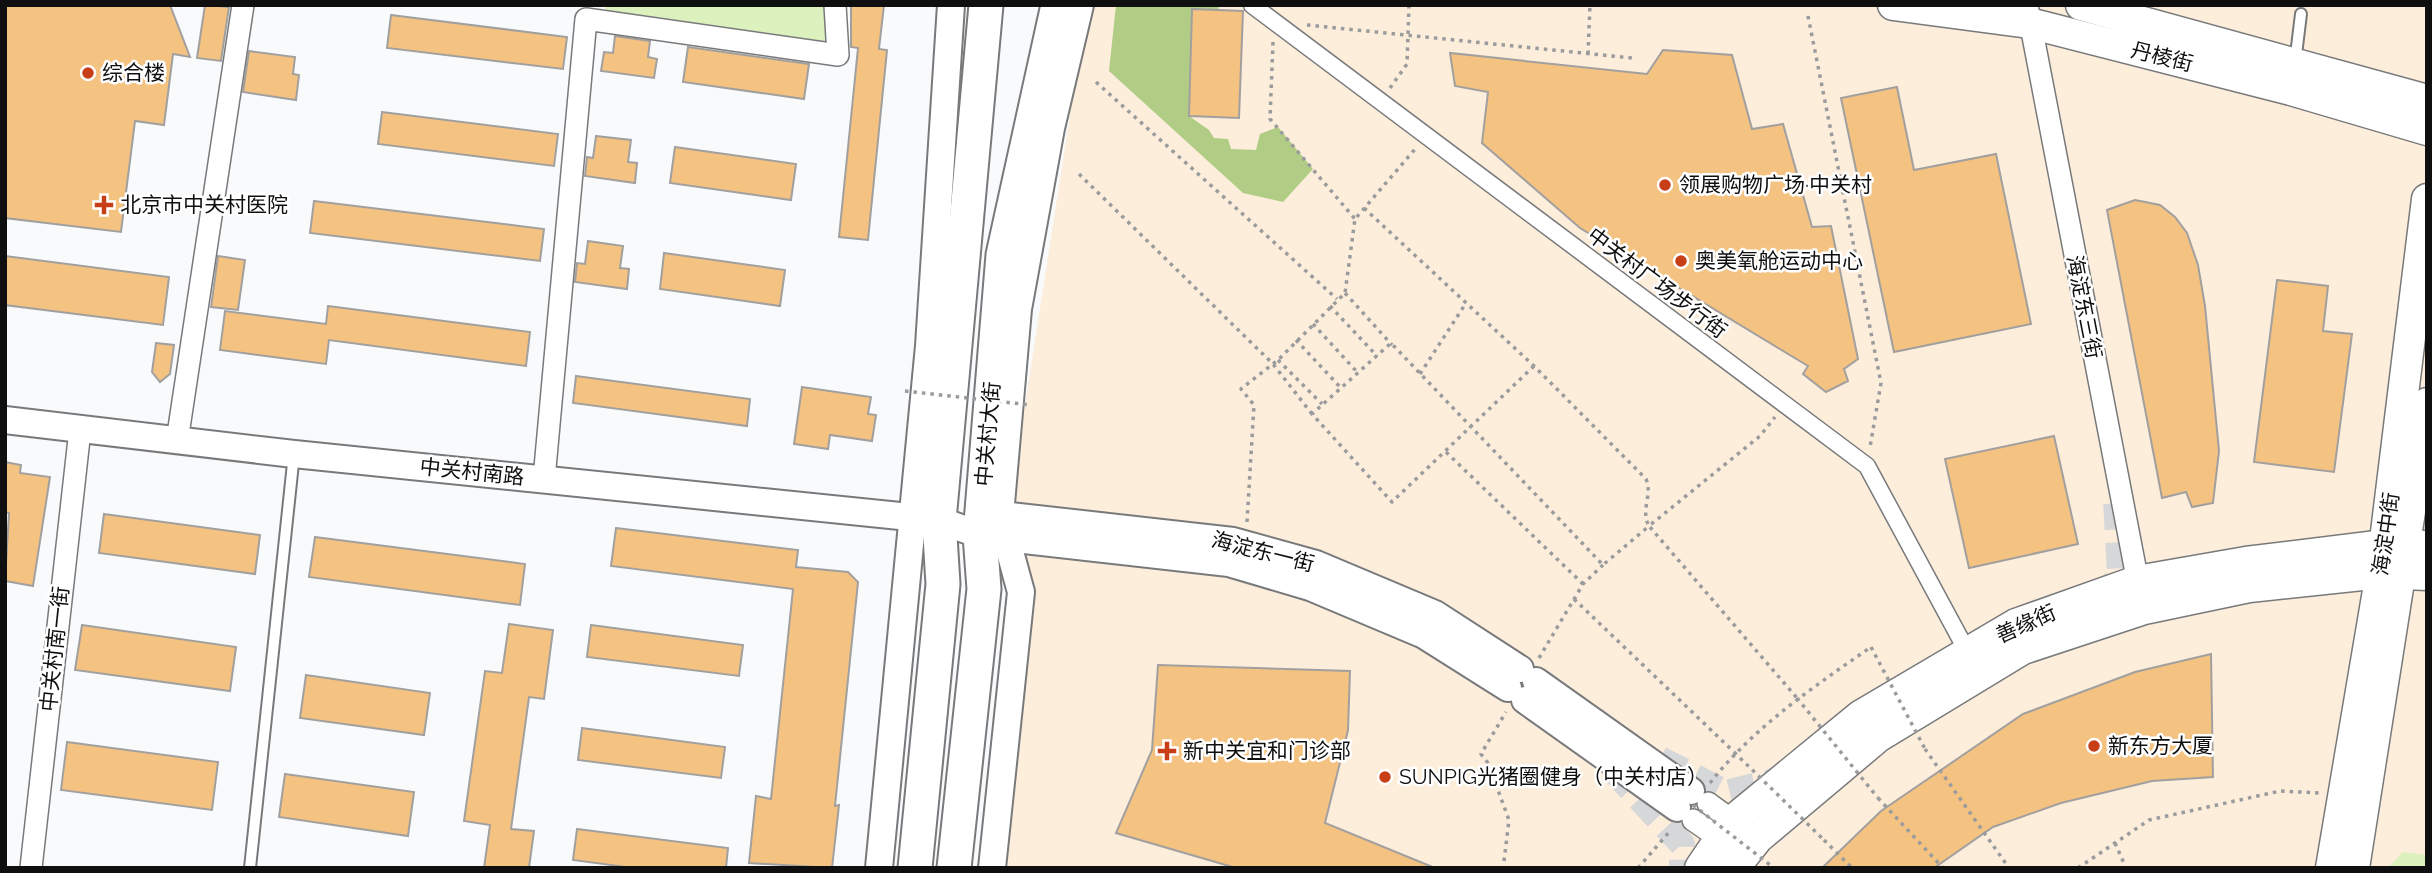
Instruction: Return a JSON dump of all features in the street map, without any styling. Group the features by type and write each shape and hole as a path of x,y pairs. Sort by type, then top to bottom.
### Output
{"main road":[{"name":"中关村大街","path":"915,868 943,584 925,519 985,5"},
{"name":"中关村大街","path":"954,868 992,525 1003,255 1058,5"},
{"name":"丹棱街","path":"1893,5 2028,14 2293,77 2427,100"},
{"name":"丹棱街","path":"2081,5 2293,77 2427,130"},
{"name":"海淀中街","path":"2331,868 2344,793 2405,559 2427,199"},
{"name":"海淀中街","path":"2354,868 2405,559 2427,403"},
{"name":"善缘街","path":"1737,844 1860,716 2016,624 2140,595 2246,562 2405,559"},
{"name":"善缘街","path":"1700,868 1737,844 1878,737 2023,649 2140,595"}],"street":[{"path":"177,441 243,5"},
{"path":"544,479 586,19 838,55 835,5"},
{"name":"中关村大街","path":"879,868 925,519 929,346 951,5"},
{"name":"中关村大街","path":"992,525 1020,295 1051,128 1080,5"},
{"name":"中关村广场步行街","path":"1252,5 1867,466 1968,653"},
{"name":"海淀东三街","path":"2028,14 2140,595"},
{"name":"中关村南路","path":"5,420 294,454 992,525"},
{"name":"中关村南一街","path":"31,868 80,430"},
{"path":"992,525 1021,592 992,868"},
{"name":"海淀东一街","path":"992,525 1245,544 1316,564 1435,614 1522,685 1693,804 1737,844"},
{"name":"海淀东一街","path":"992,525 1229,563 1310,586 1424,635 1522,685"}],"lane":[{"path":"2293,77 2301,14"},
{"path":"250,868 294,454"}],"path":[{"path":"1380,101 1407,64 1409,5"},
{"path":"1588,54 1590,5"},
{"path":"1808,16 1881,383 1867,466"},
{"path":"1355,219 1270,119 1273,21 1632,58"},
{"path":"1096,82 1337,299"},
{"path":"1245,544 1254,405 1241,389 1278,360 1345,293 1355,219 1426,135"},
{"path":"1079,174 1273,364 1312,414 1392,502 1534,366"},
{"path":"1364,208 1534,366 1646,479 1649,491 1645,519 1649,526 1797,698 1878,798 1943,868"},
{"path":"1345,293 1603,565 1760,436 1785,405"},
{"path":"1420,374 1466,303"},
{"path":"1330,306 1377,356"},
{"path":"1313,324 1358,373"},
{"path":"1296,340 1341,388"},
{"path":"1312,414 1391,343 1394,346"},
{"path":"1278,360 1322,404"},
{"path":"905,391 1031,405"},
{"path":"1446,452 1583,584"},
{"path":"1574,599 1852,868"},
{"path":"1639,868 1734,752 1797,698 1871,647 1925,749 2009,868"},
{"path":"2078,868 2149,820 2280,791 2344,793"},
{"path":"1693,804 1774,868"},
{"path":"2115,843 2126,868"}],"shaded area":[{"path":"1087,5 2427,5 2427,868 997,868 1021,592 1008,515"}],"green space":[{"path":"605,5 824,5 826,43 606,12"},
{"path":"1116,5 1219,5 1218,10 1192,10 1189,116 1209,130 1214,138 1228,139 1231,149 1256,150 1260,134 1278,127 1313,169 1283,202 1243,193 1109,71"},
{"path":"2403,852 2427,855 2427,868 2388,868"}],"building":[{"name":"综合楼","path":"5,5 170,5 190,57 173,54 164,125 135,121 121,232 5,218"},
{"path":"205,5 229,7 221,61 197,58"},
{"path":"851,5 884,5 879,49 887,50 868,240 839,237 858,48 851,47"},
{"path":"1192,9 1243,11 1239,118 1189,116"},
{"path":"391,15 567,37 563,69 387,48"},
{"path":"615,36 650,41 648,57 657,59 654,78 601,71 604,52 613,53"},
{"path":"688,47 809,64 804,99 683,82"},
{"name":"领展购物广场·中关村","path":"1663,50 1732,55 1752,129 1783,124 1812,227 1831,226 1858,359 1844,369 1848,381 1826,392 1803,374 1808,366 1580,228 1482,143 1488,92 1455,86 1450,53 1647,74"},
{"path":"249,51 295,57 293,74 299,75 296,100 243,92"},
{"path":"1897,87 1914,170 1996,154 2031,324 1894,352 1841,98"},
{"path":"382,112 558,134 554,166 378,144"},
{"path":"596,136 631,140 628,162 637,163 635,183 585,176 587,157 593,158"},
{"path":"675,147 796,164 791,200 670,183"},
{"path":"2135,200 2160,205 2175,217 2187,233 2198,265 2205,306 2219,451 2213,503 2192,507 2186,492 2162,498 2107,210"},
{"path":"314,201 544,229 540,261 310,233"},
{"path":"588,241 623,246 620,268 629,269 627,289 575,282 577,263 585,264"},
{"path":"664,253 785,270 780,306 660,289"},
{"path":"5,256 169,277 163,325 5,305"},
{"path":"218,256 245,260 238,310 211,307"},
{"path":"2277,280 2328,286 2323,331 2352,334 2334,472 2254,462"},
{"path":"328,306 530,332 526,366 329,340 326,364 220,350 225,311 326,324"},
{"path":"156,343 174,345 170,374 160,382 152,372"},
{"path":"576,376 750,399 747,426 573,403"},
{"path":"802,387 871,397 868,414 876,415 872,441 830,435 828,449 794,444"},
{"path":"2054,436 2078,544 1969,568 1945,459"},
{"path":"5,462 21,465 20,473 50,477 33,586 5,581 9,513 5,512"},
{"path":"104,514 260,535 255,574 99,553"},
{"path":"616,528 798,550 796,567 848,572 858,582 835,806 839,805 832,868 749,863 756,796 771,799 793,589 611,566"},
{"path":"315,537 525,564 520,605 309,577"},
{"path":"509,624 553,630 544,699 529,697 511,829 534,831 529,868 484,868 490,825 464,821 485,671 502,673"},
{"path":"82,625 236,647 230,691 75,670"},
{"path":"591,625 743,645 739,676 587,657"},
{"name":"新东方大厦","path":"2211,654 2213,777 2152,781 2061,803 1993,827 1934,868 1822,868 1881,811 2023,714 2135,672"},
{"path":"1158,665 1350,671 1348,730 1325,823 1435,868 1236,868 1116,833 1152,750"},
{"path":"306,675 430,693 424,735 300,718"},
{"path":"582,728 725,747 721,778 578,760"},
{"path":"67,742 218,762 212,810 61,790"},
{"path":"285,774 414,792 408,836 279,817"},
{"path":"577,829 728,848 726,868 633,868 573,860"}],"tunnel":[{"path":"2420,481 2427,534"},
{"path":"2102,602 2120,574 2116,499"},
{"path":"1660,759 1726,793 1783,779"},
{"path":"1613,770 1682,844 1682,868"}],"place":[{"name":"综合楼","path":"88,73"},
{"name":"领展购物广场·中关村","path":"1665,185"},
{"name":"北京市中关村医院","path":"104,205"},
{"name":"奥美氧舱运动中心","path":"1681,261"},
{"name":"新东方大厦","path":"2094,746"},
{"name":"新中关宜和门诊部","path":"1167,751"},
{"name":"SUNPIG光猪圈健身（中关村店）","path":"1385,777"}]}
